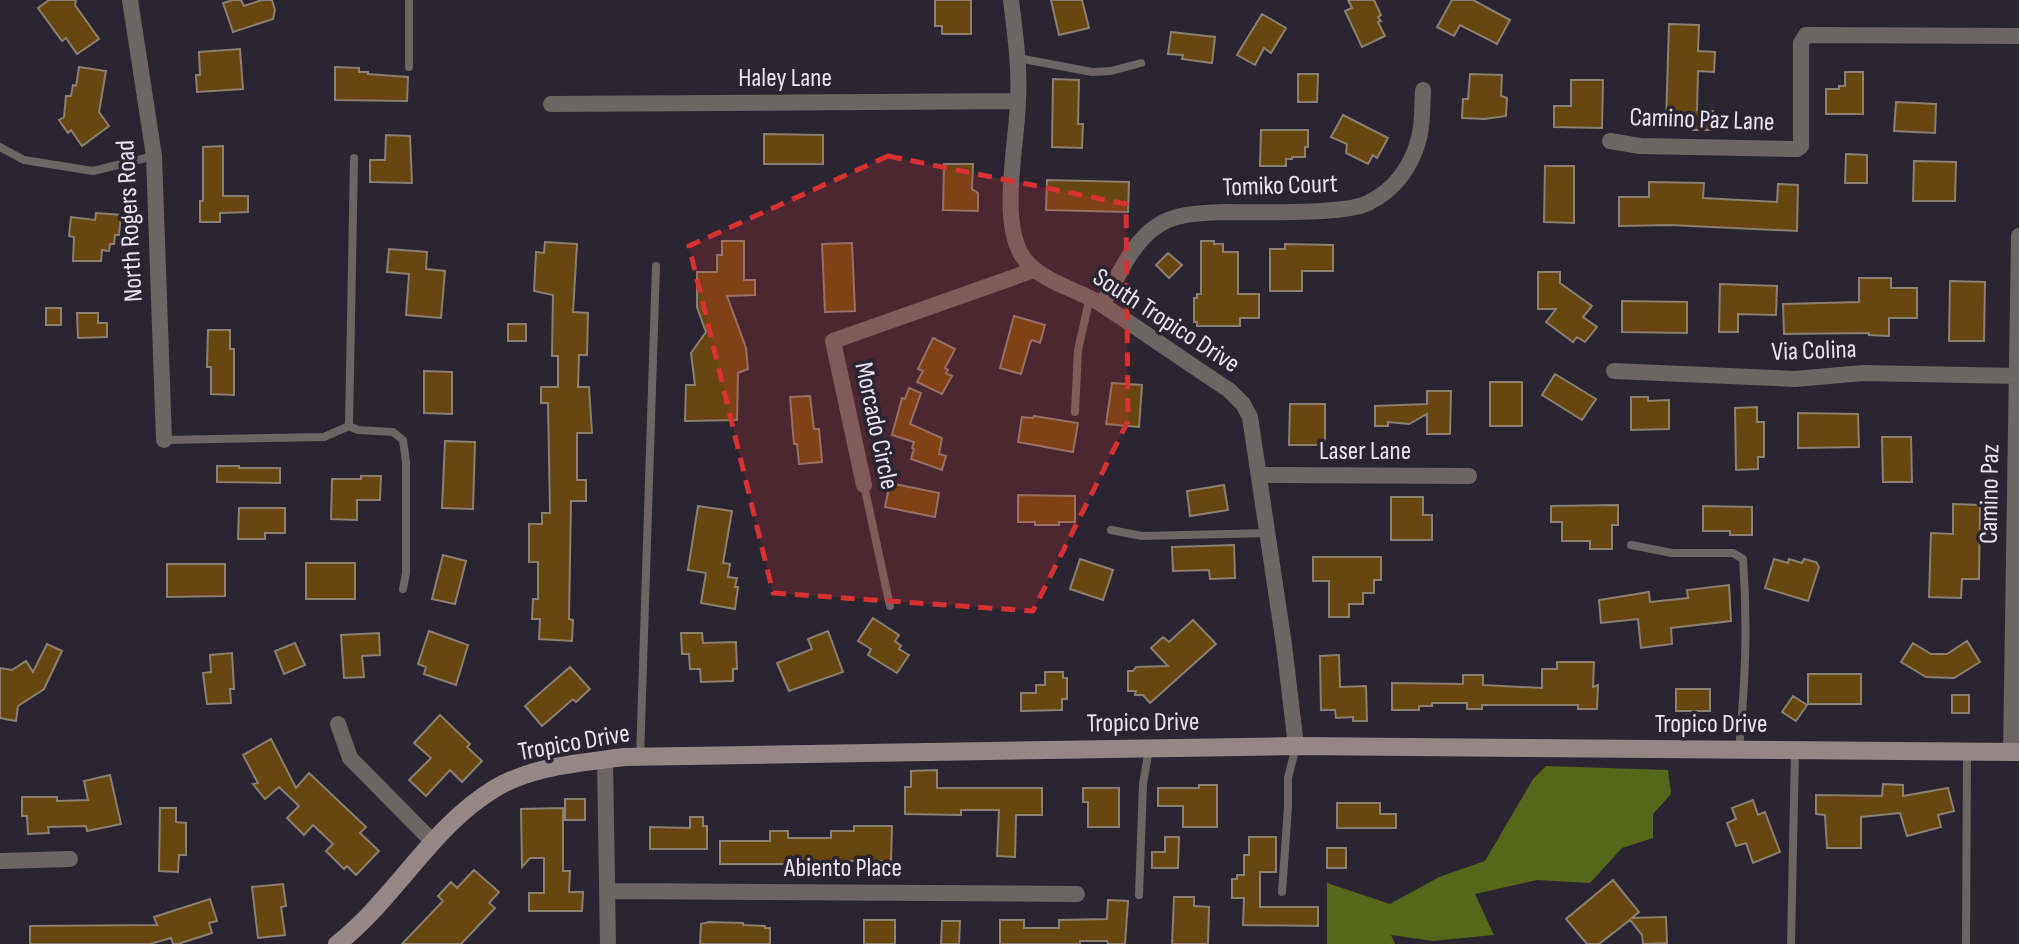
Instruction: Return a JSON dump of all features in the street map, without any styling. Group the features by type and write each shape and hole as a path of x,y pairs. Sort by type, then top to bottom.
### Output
{"street":[{"name":"North Rogers Road","path":"130,0 154,156 164,440"},
{"path":"1011,0 1018,58 1018,101 1010,200 1020,252 1034,270"},
{"name":"Camino Paz Lane","path":"1610,141 1640,146 1797,149 1801,146 1801,43 1806,35 2019,36"},
{"name":"Tomiko Court","path":"1096,301 1155,227 1172,219 1197,213 1342,209 1367,204 1391,188 1409,166 1420,136 1423,90"},
{"name":"Haley Lane","path":"551,104 1018,101"},
{"name":"Camino Paz","path":"2015,752 2019,236"},
{"name":"South Tropico Drive","path":"1034,270 1096,301 1229,390 1250,417 1296,746"},
{"name":"Morcado Circle","path":"864,485 833,341 1034,270"},
{"name":"Via Colina","path":"1614,371 1795,379 1863,373 2016,376"},
{"name":"Laser Lane","path":"1260,475 1469,476"},
{"path":"338,724 350,758 433,842"},
{"name":"Tropico Drive","path":"338,944 433,842 471,805 495,788 533,772 605,760 640,757 1296,746 2015,752"},
{"path":"605,760 608,944"},
{"path":"0,861 70,859"},
{"name":"Abiento Place","path":"608,891 1077,894"}],"lane":[{"path":"409,67 410,0"},
{"path":"1018,58 1092,72 1111,71 1141,63"},
{"path":"0,147 24,160 93,171 154,156"},
{"path":"349,426 354,159"},
{"path":"640,757 656,266"},
{"path":"1075,412 1077,350 1096,301"},
{"path":"164,440 324,437 349,426 358,430 393,432 403,440 406,462 406,573 403,589"},
{"name":"Morcado Circle","path":"864,485 890,606"},
{"path":"1111,530 1142,536 1268,533"},
{"path":"1631,545 1672,552 1733,553 1743,559 1748,616 1739,750"},
{"path":"1282,892 1289,807 1288,778 1296,746"},
{"path":"1139,895 1143,784 1149,749"},
{"path":"1791,944 1795,751"},
{"path":"1966,944 1967,752"}],"highlighted area":[{"path":"888,156 1126,204 1128,421 1033,611 773,593 689,246"}],"green space":[{"path":"1546,766 1668,770 1671,794 1653,814 1653,838 1622,848 1590,883 1537,880 1475,894 1494,935 1433,941 1391,935 1395,944 1327,944 1327,883 1390,904 1439,877 1485,861 1533,779"}],"building":[{"path":"49,0 76,0 75,5 99,39 77,54 66,38 62,41 38,8"},
{"path":"241,0 244,6 272,0 275,10 273,19 233,32 223,3"},
{"path":"935,0 971,0 971,34 942,34 942,26 935,26"},
{"path":"1051,0 1082,0 1089,28 1059,35"},
{"path":"1348,0 1374,0 1381,15 1378,17 1381,21 1378,22 1385,36 1362,47 1345,11 1352,8"},
{"path":"1452,0 1473,0 1510,20 1497,44 1460,25 1454,36 1437,27"},
{"path":"1262,14 1286,28 1271,53 1264,48 1255,65 1237,55"},
{"path":"1669,24 1699,25 1698,51 1715,52 1714,72 1698,71 1697,110 1713,111 1713,130 1693,130 1693,123 1666,122"},
{"path":"1171,32 1215,37 1212,63 1168,54"},
{"path":"240,49 243,89 197,92 196,75 200,75 199,52"},
{"path":"79,67 106,71 99,112 109,126 82,146 71,130 68,133 59,120 64,117 66,96 71,96 73,85 76,86"},
{"path":"335,67 359,68 359,72 368,74 408,77 407,101 335,100"},
{"path":"1845,72 1863,72 1863,114 1826,114 1826,89 1845,86"},
{"path":"1298,74 1318,74 1317,102 1298,102"},
{"path":"1470,74 1502,75 1501,96 1507,98 1506,116 1462,118 1463,99 1468,99"},
{"path":"1053,79 1079,80 1078,124 1083,124 1082,148 1052,147"},
{"path":"1571,80 1603,80 1602,128 1554,127 1554,106 1571,106"},
{"path":"1896,102 1936,104 1935,133 1894,131"},
{"path":"1343,115 1388,138 1377,158 1373,155 1368,164 1346,153 1347,144 1331,137"},
{"path":"1261,130 1308,130 1305,157 1286,159 1286,166 1260,166"},
{"path":"764,134 823,135 823,164 764,164"},
{"path":"386,135 410,136 412,183 370,182 370,160 385,160"},
{"path":"223,146 223,196 248,196 248,212 220,213 220,222 200,222 200,201 203,201 203,147"},
{"path":"1846,154 1867,155 1867,183 1845,183"},
{"path":"1914,161 1956,162 1955,201 1913,201"},
{"path":"944,164 973,164 972,189 978,193 978,211 943,210"},
{"path":"1545,166 1574,166 1574,223 1544,222"},
{"path":"1047,180 1129,182 1128,212 1046,210"},
{"path":"1649,182 1704,183 1703,198 1777,202 1778,184 1798,185 1797,231 1670,225 1619,226 1619,197 1649,197"},
{"path":"96,213 121,215 119,235 115,235 114,244 110,244 109,251 102,250 101,261 73,261 74,237 69,236 71,217 95,220"},
{"path":"722,241 744,241 744,280 755,280 755,295 727,296 746,348 748,369 738,373 737,420 685,421 686,385 695,385 691,353 706,332 697,307 697,272 717,272 717,255 722,255"},
{"path":"1201,241 1223,244 1223,252 1238,252 1238,294 1259,294 1259,318 1240,318 1240,326 1197,326 1197,322 1194,322 1194,298 1201,294"},
{"path":"545,242 577,244 573,312 588,313 587,355 579,355 578,387 589,387 592,433 577,433 577,480 586,480 586,501 571,501 569,619 573,620 572,641 539,639 540,619 532,619 533,599 538,599 538,562 529,562 529,524 542,524 542,513 550,513 548,403 541,403 541,387 558,387 558,356 552,356 553,295 534,291 536,252 544,253"},
{"path":"852,243 855,311 825,312 822,244"},
{"path":"1285,244 1333,245 1333,271 1302,271 1302,291 1270,291 1270,249 1285,249"},
{"path":"389,249 427,252 426,269 445,271 441,318 406,315 409,274 387,272"},
{"path":"1168,253 1182,265 1169,278 1156,265"},
{"path":"1538,272 1560,272 1560,283 1592,306 1583,317 1597,327 1585,342 1577,337 1573,342 1546,322 1556,309 1538,309"},
{"path":"1859,278 1891,278 1891,288 1917,288 1917,318 1889,318 1889,336 1869,333 1784,334 1783,304 1859,302"},
{"path":"1950,281 1985,282 1984,341 1949,341"},
{"path":"1720,284 1777,286 1776,315 1738,314 1738,332 1719,332"},
{"path":"1622,301 1687,302 1687,333 1622,332"},
{"path":"46,308 61,308 61,325 46,325"},
{"path":"77,313 98,313 98,323 107,323 107,337 78,338"},
{"path":"1014,316 1045,325 1040,343 1032,340 1030,343 1021,374 1000,368"},
{"path":"508,324 526,324 526,341 508,341"},
{"path":"208,330 230,330 230,349 234,349 234,395 211,394 211,367 207,367"},
{"path":"933,338 955,349 945,368 948,370 946,373 952,376 942,394 917,382 923,371 918,369"},
{"path":"424,371 452,372 452,414 424,413"},
{"path":"1555,374 1596,399 1582,420 1542,395"},
{"path":"1490,382 1522,382 1522,426 1490,426"},
{"path":"1112,383 1142,385 1139,427 1106,424"},
{"path":"909,388 921,393 910,424 942,438 939,454 946,456 942,470 911,459 914,442 892,435 902,398 905,399"},
{"path":"1427,391 1451,391 1450,434 1427,434 1427,414 1409,424 1388,422 1388,426 1375,426 1375,406 1427,404"},
{"path":"810,396 814,429 819,429 822,462 799,464 797,444 794,444 790,397"},
{"path":"1631,397 1648,397 1648,401 1669,400 1669,429 1631,430"},
{"path":"1290,404 1325,404 1325,445 1289,445"},
{"path":"1757,407 1757,422 1764,422 1764,457 1758,457 1758,469 1736,470 1735,408"},
{"path":"1798,413 1858,414 1859,447 1798,448"},
{"path":"1034,416 1078,423 1073,452 1018,442 1022,417"},
{"path":"1882,437 1911,437 1912,482 1883,482"},
{"path":"445,441 475,442 473,509 442,508"},
{"path":"217,466 280,468 280,483 217,482"},
{"path":"361,476 381,476 380,500 357,500 357,520 331,519 332,479 361,479"},
{"path":"890,483 939,493 935,517 885,507"},
{"path":"1224,485 1228,510 1190,516 1187,491"},
{"path":"1018,495 1075,496 1075,522 1035,525 1035,522 1018,522"},
{"path":"1391,497 1423,497 1423,515 1432,515 1432,540 1391,540"},
{"path":"1953,504 1980,505 1979,579 1962,579 1961,598 1929,597 1931,533 1953,534"},
{"path":"1618,505 1618,525 1612,525 1612,549 1590,549 1590,541 1562,541 1562,522 1551,522 1551,506"},
{"path":"698,506 732,511 723,563 730,564 728,577 737,578 735,609 701,603 706,573 688,570"},
{"path":"1703,506 1752,507 1752,535 1730,535 1730,531 1703,531"},
{"path":"239,508 285,508 285,533 265,533 265,539 238,539"},
{"path":"1234,545 1235,578 1210,579 1209,570 1173,571 1172,547"},
{"path":"443,555 466,561 455,604 432,599"},
{"path":"1313,557 1381,557 1381,580 1374,580 1374,593 1363,593 1363,604 1349,604 1349,617 1329,617 1329,581 1313,581"},
{"path":"1080,559 1113,570 1103,600 1070,589"},
{"path":"1774,559 1788,563 1789,559 1802,563 1804,559 1816,562 1819,567 1808,601 1765,588"},
{"path":"306,563 355,563 355,599 306,599"},
{"path":"167,564 225,564 225,596 167,597"},
{"path":"1729,585 1731,621 1671,628 1672,644 1641,648 1638,619 1601,623 1599,600 1649,592 1650,602 1688,598 1687,590"},
{"path":"873,618 899,635 895,641 901,646 899,649 909,655 897,673 868,655 871,649 858,641"},
{"path":"1193,620 1216,644 1150,703 1143,695 1135,695 1136,691 1128,691 1128,671 1133,671 1136,667 1168,666 1151,648 1163,637 1169,642"},
{"path":"429,631 468,645 456,685 424,674 426,667 418,664"},
{"path":"828,631 843,672 789,691 777,663 812,649 808,639"},
{"path":"379,633 380,655 362,656 364,677 344,678 341,635"},
{"path":"681,633 702,633 703,643 736,642 737,669 733,669 733,681 701,682 700,669 690,669 689,654 682,654"},
{"path":"1967,641 1980,662 1954,678 1926,677 1901,662 1913,643 1931,654 1947,654"},
{"path":"295,643 305,665 284,674 275,651"},
{"path":"47,644 62,651 44,689 18,706 16,721 0,718 0,668 12,670 26,661 33,672"},
{"path":"232,653 234,689 230,689 231,703 207,704 203,673 211,672 210,655"},
{"path":"1339,655 1340,687 1366,686 1367,721 1353,721 1353,717 1336,718 1335,710 1321,710 1320,656"},
{"path":"1557,662 1594,662 1593,687 1598,685 1597,709 1578,709 1578,705 1482,705 1482,709 1467,709 1467,703 1432,703 1432,706 1419,706 1419,710 1392,710 1392,683 1463,684 1463,675 1483,675 1483,685 1542,688 1542,669 1557,669"},
{"path":"570,667 590,689 576,702 573,699 542,726 525,706"},
{"path":"1045,672 1063,672 1063,678 1067,678 1067,699 1062,699 1062,710 1021,711 1021,693 1036,693 1036,685 1045,685"},
{"path":"1808,674 1861,674 1861,704 1808,704"},
{"path":"1676,689 1710,689 1710,711 1676,711"},
{"path":"1952,695 1969,695 1969,713 1952,713"},
{"path":"1793,696 1807,705 1796,721 1782,712"},
{"path":"440,715 470,744 467,747 482,761 462,782 450,770 426,796 409,780 431,758 414,743"},
{"path":"271,739 296,788 309,773 366,827 360,833 379,851 356,875 347,866 344,869 326,851 333,844 313,825 304,835 287,818 299,806 279,787 265,799 253,784 258,783 243,755"},
{"path":"937,770 937,788 1042,788 1042,815 1016,815 1015,857 997,856 999,810 961,810 961,815 905,814 905,787 911,787 911,771"},
{"path":"110,775 121,824 87,831 86,826 48,827 49,833 28,834 27,816 22,816 22,797 57,797 57,801 88,800 84,781"},
{"path":"1883,784 1903,785 1903,796 1948,788 1954,811 1938,815 1941,827 1907,836 1900,813 1861,817 1861,848 1827,848 1825,815 1816,814 1816,795 1882,796"},
{"path":"1199,785 1217,785 1217,827 1183,827 1183,806 1158,806 1158,788 1199,788"},
{"path":"1083,788 1119,788 1119,827 1088,827 1088,802 1083,802"},
{"path":"565,799 585,799 585,820 565,820"},
{"path":"1753,800 1758,815 1765,812 1780,852 1753,863 1746,843 1736,846 1727,823 1736,819 1732,808"},
{"path":"1337,803 1380,803 1380,814 1396,814 1396,828 1337,828"},
{"path":"160,808 176,808 176,822 186,823 186,855 179,855 178,872 159,871"},
{"path":"563,808 563,871 570,871 569,892 583,892 582,911 529,911 529,893 544,893 544,858 530,858 522,867 521,809"},
{"path":"690,817 703,817 703,826 707,826 707,849 650,849 650,827 690,828"},
{"path":"854,826 892,826 891,861 720,864 720,841 770,841 770,831 788,831 788,838 831,838 831,831 854,831"},
{"path":"1165,837 1179,837 1178,868 1152,868 1152,852 1165,852"},
{"path":"1249,837 1276,837 1276,872 1260,872 1260,907 1318,907 1318,926 1243,925 1244,898 1232,898 1232,879 1237,879 1237,875 1244,875 1244,855 1249,855"},
{"path":"1327,848 1346,848 1346,868 1327,868"},
{"path":"474,870 499,892 489,903 495,908 461,944 402,944 443,901 438,896 451,882 457,888"},
{"path":"1613,880 1639,912 1632,918 1666,917 1667,943 1643,944 1642,935 1630,920 1599,944 1587,944 1566,919"},
{"path":"283,884 286,906 281,907 285,935 258,938 252,887"},
{"path":"1174,897 1194,897 1194,906 1209,907 1208,944 1172,944"},
{"path":"210,899 217,921 209,923 212,933 178,944 173,944 171,938 150,944 30,944 30,926 157,925 154,917"},
{"path":"1108,900 1128,901 1125,944 1080,941 1080,944 1000,944 1000,920 1024,920 1024,928 1059,928 1059,920 1107,919"},
{"path":"864,920 895,920 895,944 864,944"},
{"path":"942,921 960,921 959,944 941,944"},
{"path":"709,922 765,926 770,928 770,944 700,944 701,924"}]}
